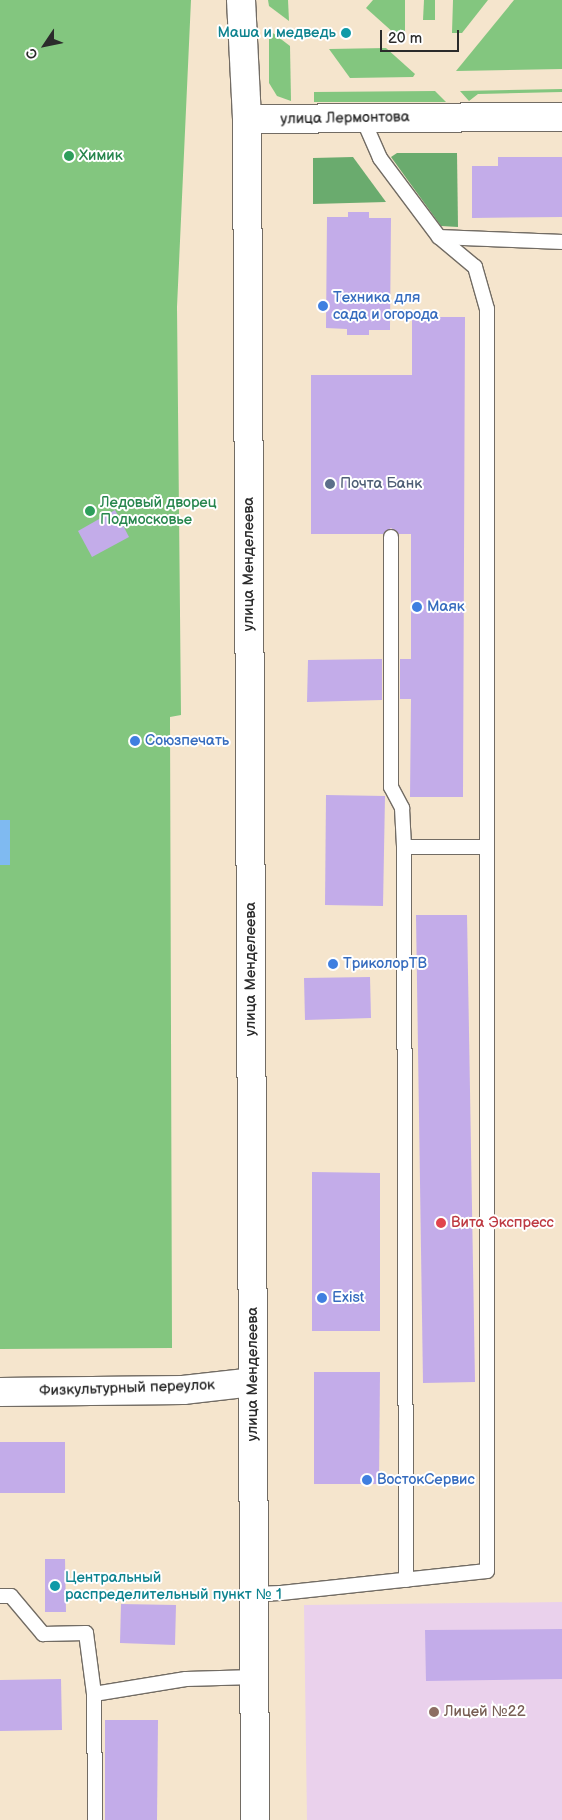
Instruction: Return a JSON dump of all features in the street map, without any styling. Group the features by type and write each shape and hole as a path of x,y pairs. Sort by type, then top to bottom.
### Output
{"main road":[{"path":"241,0 247,119"},
{"name":"улица Лермонтова","path":"247,119 562,117"},
{"name":"улица Менделеева","path":"247,119 255,1820"},
{"name":"Физкультурный переулок","path":"0,1392 182,1390 253,1382"}],"lane":[{"path":"254,1594 487,1571 487,309 475,266 439,236 380,158 362,117"},
{"path":"439,236 562,242"},
{"path":"391,537 391,787 402,808 404,847 406,1580"},
{"path":"404,847 487,847"},
{"path":"0,1596 11,1596 43,1634 86,1633 94,1694 95,1820"},
{"path":"94,1694 186,1679 255,1677"}],"shaded area":[{"name":"Лицей №22","path":"562,1602 562,1820 307,1820 304,1605"}],"green space":[{"name":"Ледовый дворец Подмосковье","path":"0,0 191,0 177,307 181,715 170,717 172,1348 0,1349"},
{"path":"268,0 288,0 289,21 269,6"},
{"path":"373,0 405,0 405,43 366,8"},
{"path":"424,0 435,0 435,20 423,20"},
{"path":"453,0 488,0 462,33 452,33"},
{"path":"514,0 562,0 562,69 456,71"},
{"path":"269,30 290,46 291,101 277,96 269,83"},
{"path":"386,48 415,74 413,77 350,78 329,49"},
{"path":"562,89 562,92 478,94 469,101 460,91"},
{"path":"435,91 446,102 314,102 314,92"},
{"path":"397,153 457,153 458,227 441,226 391,157"},
{"path":"353,157 386,202 313,204 313,158"}],"water":[{"path":"0,820 10,820 10,865 0,865"}],"building":[{"path":"498,157 562,157 562,217 472,218 472,166 498,166"},
{"path":"348,212 369,212 369,218 391,218 390,330 369,330 369,335 347,335 347,329 326,328 327,217 348,217"},
{"path":"412,317 465,317 463,797 410,797 411,699 400,699 400,659 411,659 411,534 399,534 391,528 383,534 311,534 311,375 412,375"},
{"path":"115,510 129,537 92,557 78,531"},
{"path":"382,659 382,700 307,702 308,660"},
{"path":"326,795 385,796 383,906 325,905"},
{"path":"416,915 467,915 475,1382 423,1383"},
{"path":"370,977 371,1018 305,1020 304,978"},
{"path":"312,1172 380,1173 380,1331 312,1331"},
{"path":"314,1372 380,1372 379,1484 314,1484"},
{"path":"0,1442 65,1442 65,1493 0,1493"},
{"name":"Центральный распределительный пункт № 1","path":"45,1559 65,1559 66,1612 45,1612"},
{"path":"121,1604 176,1605 175,1645 120,1643"},
{"path":"562,1629 562,1679 426,1681 425,1630"},
{"path":"61,1679 62,1730 0,1731 0,1680"},
{"path":"105,1720 158,1720 157,1820 105,1820"}],"place":[{"name":"Маша и медведь","path":"346,33"},
{"name":"Химик","path":"69,156"},
{"name":"Техника для сада и огорода","path":"323,306"},
{"name":"Почта Банк","path":"330,484"},
{"name":"Ледовый дворец Подмосковье","path":"90,511"},
{"name":"Маяк","path":"417,607"},
{"name":"Союзпечать","path":"135,741"},
{"name":"ТриколорТВ","path":"333,964"},
{"name":"Вита Экспресс","path":"441,1223"},
{"name":"Exist","path":"322,1298"},
{"name":"ВостокСервис","path":"367,1480"},
{"name":"Центральный распределительный пункт № 1","path":"55,1586"},
{"name":"Лицей №22","path":"434,1712"}]}
